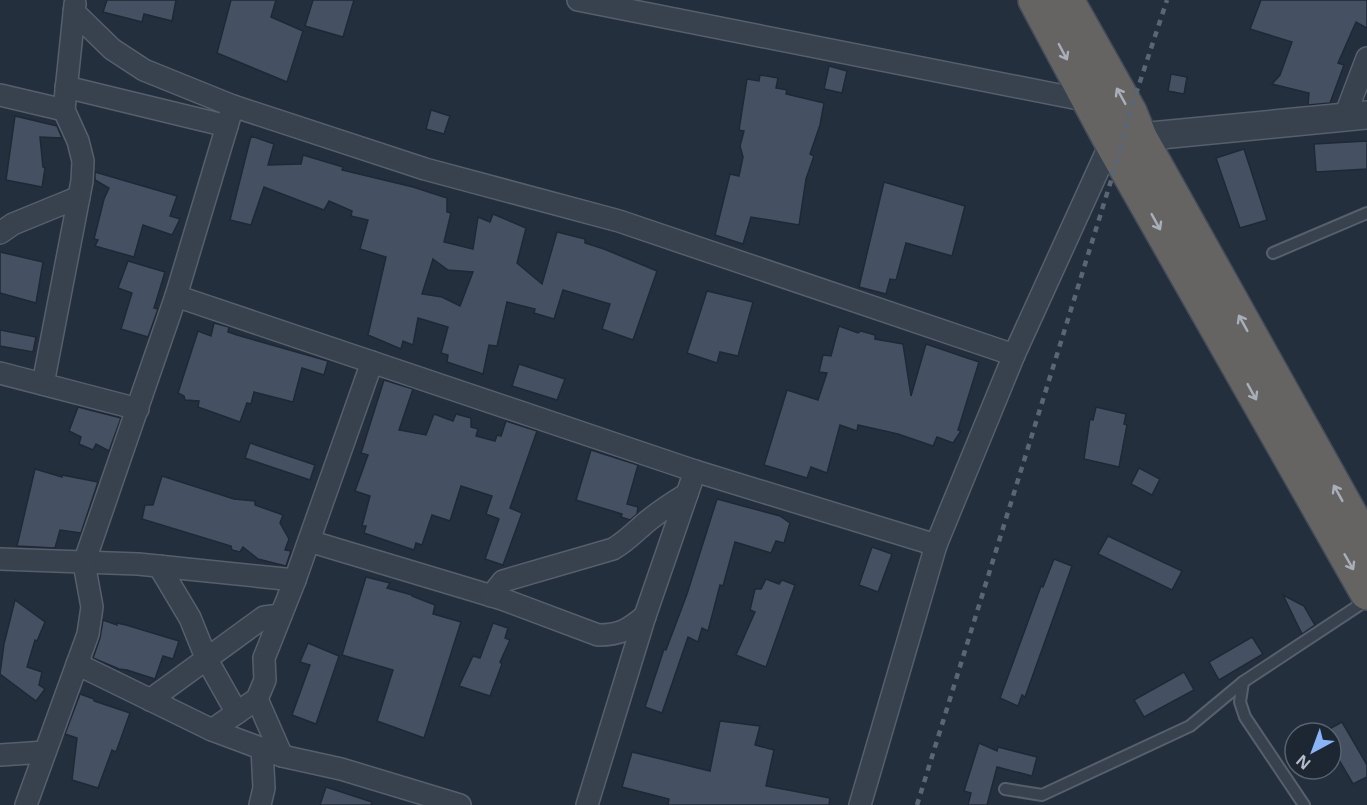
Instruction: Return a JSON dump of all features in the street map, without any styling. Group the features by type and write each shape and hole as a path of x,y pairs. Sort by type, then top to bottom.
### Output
{"highway":[{"path":"1035,0 1089,101 1125,140 1367,544"},
{"path":"1067,0 1130,112 1125,140 1367,593"}],"street":[{"path":"578,0 1089,101"},
{"path":"75,6 112,49 144,70 233,106 425,169 619,221 1014,355"},
{"path":"43,384 79,197 83,161 78,141 64,110 75,6"},
{"path":"861,805 936,545 1014,355 1125,140 1356,115 1367,58"},
{"path":"66,87 227,126"},
{"path":"0,95 64,110"},
{"path":"26,805 88,634 92,607 84,563 176,296 233,106"},
{"path":"0,234 13,224 79,197"},
{"path":"176,296 695,471 936,545"},
{"path":"212,730 256,699 265,680 264,657 295,580 372,362"},
{"path":"0,373 138,409"},
{"path":"587,805 645,616 695,471"},
{"path":"489,589 503,581 546,567 613,549 629,540 665,507 687,494"},
{"path":"309,541 489,589 598,635 613,635 629,630 645,616"},
{"path":"0,559 159,566 295,580"},
{"path":"159,566 190,618 207,660 237,713"},
{"path":"150,700 264,617 281,615"},
{"path":"77,664 212,730 282,756 341,769 460,805"},
{"path":"256,699 282,756"},
{"path":"261,805 264,788 262,748"},
{"path":"0,755 45,752"}],"lane":[{"path":"1273,253 1367,213"},
{"path":"1005,789 1041,795 1190,726 1243,682 1367,600"},
{"path":"1243,682 1240,702 1245,717 1304,805"}],"building":[{"path":"107,0 176,0 172,21 144,14 142,22 103,12"},
{"path":"231,0 276,0 271,17 303,31 287,82 217,53"},
{"path":"313,0 354,0 343,37 305,26"},
{"path":"1261,0 1367,0 1367,28 1356,22 1338,63 1344,65 1330,103 1308,105 1309,93 1272,84 1280,75 1292,42 1250,29"},
{"path":"829,66 847,71 842,93 824,89"},
{"path":"1171,74 1187,77 1184,94 1168,91"},
{"path":"760,75 778,78 776,88 787,90 786,94 824,103 820,125 810,154 814,156 806,179 799,225 751,217 743,244 715,235 730,174 739,176 743,157 740,146 744,131 739,130 747,79 759,81"},
{"path":"431,110 450,116 444,134 426,129"},
{"path":"15,116 57,126 62,138 40,137 43,167 45,168 42,187 6,180"},
{"path":"251,136 274,144 268,165 301,164 303,155 343,167 342,170 413,187 447,198 447,212 451,213 444,242 473,249 478,217 490,222 493,214 526,228 517,263 542,284 557,232 585,239 585,243 657,271 633,340 602,329 610,304 563,290 554,319 534,313 535,309 507,302 497,346 489,345 483,374 447,362 448,355 441,353 448,327 418,318 413,345 403,341 401,349 368,335 386,257 360,249 368,220 351,216 352,211 329,201 324,210 264,187 251,225 230,220","holes":["433,259 448,270 473,272 460,306 442,297 422,294"]},
{"path":"1367,141 1367,169 1316,172 1314,144"},
{"path":"1244,149 1267,220 1240,228 1216,158"},
{"path":"95,172 177,196 170,216 180,219 172,235 143,225 134,257 95,246 98,240 94,239 109,188 95,180"},
{"path":"884,182 965,206 952,256 906,243 896,280 890,279 886,294 859,287"},
{"path":"0,252 43,262 36,303 0,293"},
{"path":"128,261 165,272 154,308 158,309 148,337 121,329 132,293 118,288"},
{"path":"707,291 753,302 738,356 720,352 717,363 687,353"},
{"path":"214,323 229,327 228,332 237,335 328,361 324,375 302,368 293,402 254,392 251,404 247,403 240,422 198,407 199,401 185,400 184,396 178,393 198,331 211,336"},
{"path":"839,326 858,333 861,331 875,335 875,339 903,344 911,396 926,344 979,362 958,430 961,431 953,443 937,437 933,446 898,434 858,425 857,431 840,425 827,473 811,467 807,478 764,465 787,390 818,400 827,373 819,372 823,355 831,356"},
{"path":"0,330 36,337 33,352 0,346"},
{"path":"519,364 565,379 557,400 512,386"},
{"path":"384,380 413,389 399,430 426,435 434,414 453,421 456,414 471,418 471,427 478,429 476,436 495,441 497,435 501,436 506,421 537,431 510,508 522,513 503,565 485,559 499,519 486,514 492,496 461,486 450,521 432,515 422,545 416,543 414,550 364,533 366,526 362,526 370,496 355,491 368,455 361,453"},
{"path":"78,407 121,418 109,451 96,444 93,450 79,444 81,437 69,431"},
{"path":"1096,407 1126,414 1124,424 1127,425 1119,467 1084,459 1090,419 1093,420"},
{"path":"250,443 315,465 310,480 245,458"},
{"path":"591,450 638,465 627,504 638,507 637,514 630,520 621,517 622,514 576,500"},
{"path":"1139,468 1160,479 1152,495 1131,484"},
{"path":"35,469 62,477 62,475 98,482 81,533 60,530 55,548 17,546"},
{"path":"162,476 234,499 255,501 255,505 283,515 280,523 289,539 285,550 291,551 286,566 258,559 243,547 240,552 232,550 231,546 142,519 145,505 153,505"},
{"path":"717,499 780,516 790,523 784,543 776,541 771,553 735,542 723,586 720,585 708,631 702,628 698,642 688,637 662,713 645,707 664,649 666,650 687,594"},
{"path":"1108,536 1182,571 1172,590 1098,554"},
{"path":"872,547 892,554 878,592 859,585"},
{"path":"1054,559 1072,566 1025,697 1022,695 1018,706 1000,698 1041,586 1043,587"},
{"path":"366,577 390,583 387,588 435,605 433,614 461,622 424,738 377,721 393,670 342,655"},
{"path":"766,579 779,584 782,580 795,585 766,667 736,655 755,612 750,610 755,589 761,589"},
{"path":"1283,595 1304,606 1315,625 1302,634"},
{"path":"15,600 45,622 37,641 35,640 27,667 42,672 39,685 45,689 36,701 0,674 4,644"},
{"path":"103,620 179,641 173,659 163,656 155,679 119,669 93,658"},
{"path":"493,623 508,628 505,638 510,640 500,662 502,664 490,696 459,686 473,656 480,658"},
{"path":"1252,637 1263,654 1219,680 1209,662"},
{"path":"308,643 339,656 316,724 292,715 310,665 300,662"},
{"path":"1184,672 1194,690 1144,717 1134,700"},
{"path":"80,694 130,713 116,752 112,750 98,788 72,780 77,738 65,734"},
{"path":"720,721 760,726 755,745 774,750 766,786 830,798 829,805 668,805 669,799 622,787 632,752 710,771"},
{"path":"1343,724 1367,765 1367,777 1353,784 1343,767"},
{"path":"979,743 997,751 998,747 1037,757 1032,776 997,767 987,805 968,805 971,793 964,791"},
{"path":"326,787 372,802 371,805 320,805"}],"railway":[{"path":"917,805 1119,155 1130,112 1167,0"}]}
